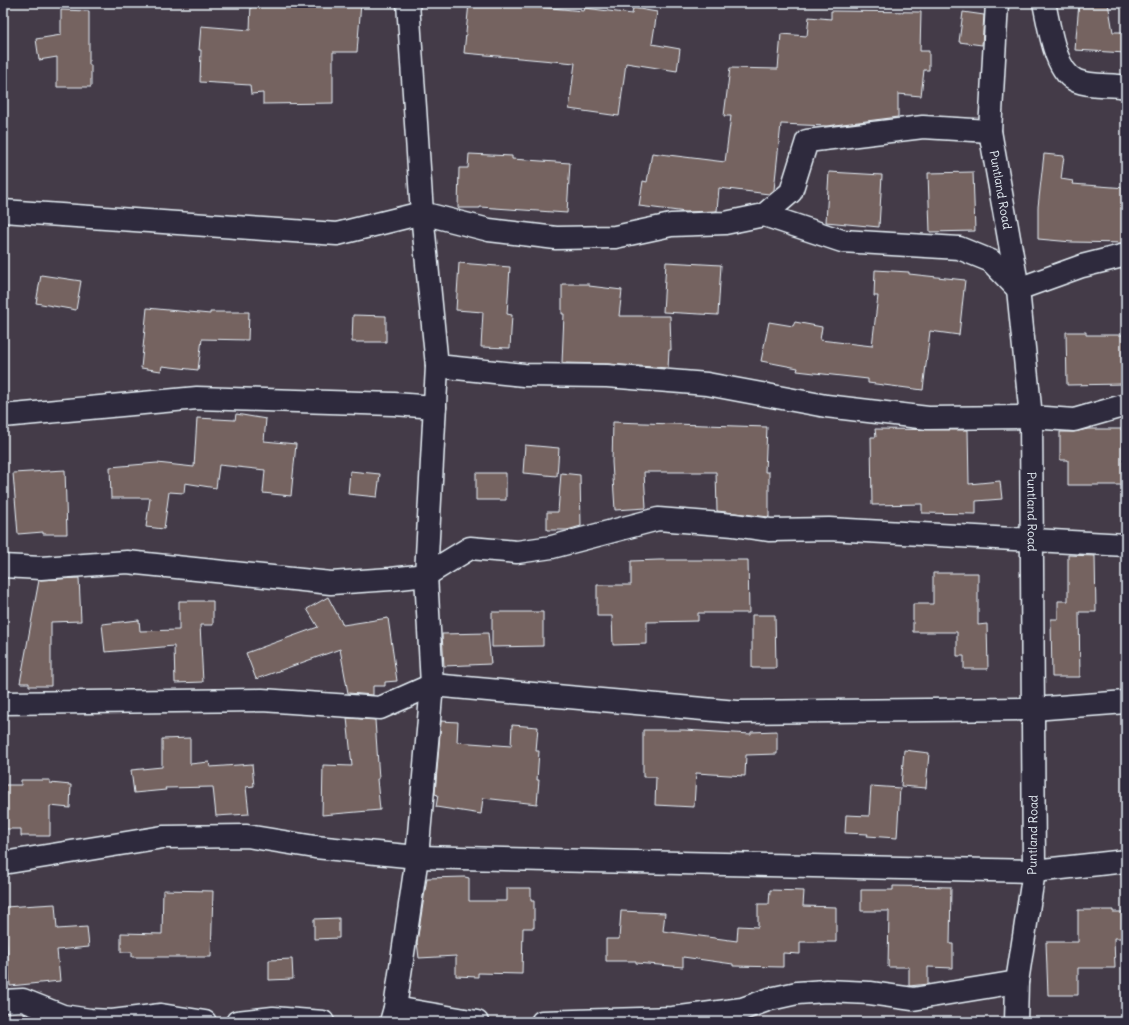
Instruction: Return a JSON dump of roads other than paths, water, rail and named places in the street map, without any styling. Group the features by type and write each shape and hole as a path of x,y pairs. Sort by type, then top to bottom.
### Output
{"street":[{"path":"408,3 422,213 437,366 426,575 432,685 418,857 393,1015 477,1022"},
{"name":"Puntland Road","path":"997,3 990,131 1018,289 1031,416 1034,871 1017,982 1016,1022"},
{"path":"1044,3 1054,50 1068,74 1076,81 1126,87"},
{"path":"3,211 337,234 422,213 489,230 556,238 615,237 671,225 725,223 764,215 791,192 807,142 923,127 990,131"},
{"path":"764,215 842,241 960,248 990,261 1018,289 1082,266 1126,255"},
{"path":"437,366 524,375 607,376 707,384 826,406 928,418 1031,416 1074,420 1126,406"},
{"path":"3,416 197,398 394,404 435,407"},
{"path":"3,566 41,568 127,562 331,583 426,575 470,548 517,552 552,547 658,519 734,525 770,530 828,529 1126,545"},
{"path":"3,703 262,700 380,708 432,685 737,712 1033,709 1126,702"},
{"path":"3,863 163,837 247,836 315,847 418,857 1034,871 1126,861"},
{"path":"542,1022 673,1018 742,1009 770,999 797,993 826,991 870,993 913,999 1017,982"},
{"path":"3,1001 23,1000 63,1016 90,1020 112,1021 161,1015 205,1022"},
{"path":"237,1022 273,1018 324,1022"}]}
